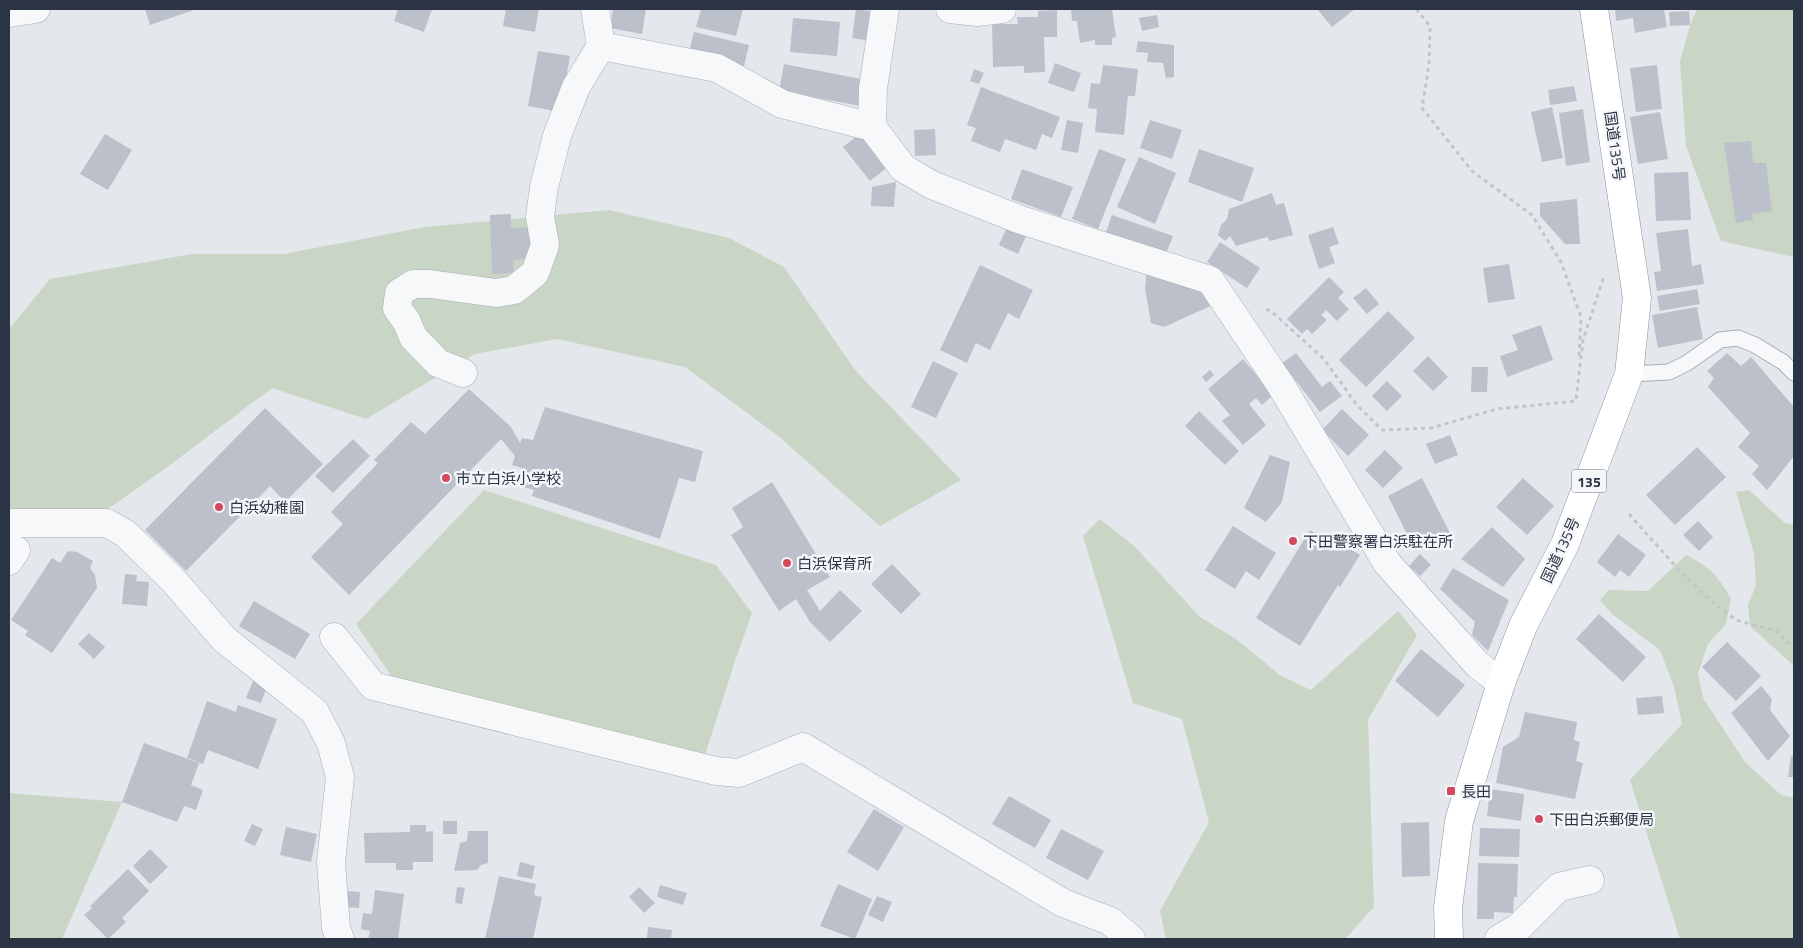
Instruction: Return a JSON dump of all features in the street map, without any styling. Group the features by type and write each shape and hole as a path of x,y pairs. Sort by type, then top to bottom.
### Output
{"highway":[{"name":"国道135号","path":"1449,939 1448,908 1459,821 1501,683 1523,626 1565,544 1629,374 1637,298 1594,9"}],"street":[{"path":"9,13 36,9"},
{"path":"463,373 438,363 413,337 407,322 397,308 399,293 413,284 430,284 496,293 505,292 514,290 535,273 544,244 540,217 544,187 557,136 576,87 601,46 595,9"},
{"path":"885,9 873,88 872,127 903,168 932,185 1021,220 1210,280 1280,384 1387,563 1477,664 1501,683"},
{"path":"950,9 978,12 1002,9"},
{"path":"601,46 717,68 782,104 872,127"},
{"path":"9,523 107,523 126,534 174,581 224,639 315,712 331,743 340,777 331,862 336,928 340,939"},
{"path":"9,549 16,550 9,561"},
{"path":"334,637 373,686 716,771 739,773 803,747 1063,903 1110,921 1131,939"},
{"path":"1499,939 1519,927 1559,887 1590,880"}],"lane":[{"path":"1629,374 1669,372 1687,363 1720,340 1738,338 1756,345 1783,362 1794,373"}],"path":[{"path":"1416,9 1430,26 1430,65 1422,108 1472,171 1532,215 1561,262 1581,317 1578,382"},
{"path":"1263,308 1272,312 1324,359 1356,404 1382,430 1431,428 1497,409 1576,401 1583,340 1606,271"},
{"path":"1629,514 1686,578 1716,605 1736,620 1776,631 1794,648"}],"green space":[{"path":"1697,9 1794,9 1794,257 1721,241 1686,146 1680,62 1690,25"},
{"path":"609,210 729,238 784,267 855,370 961,480 880,526 777,435 685,367 557,339 475,354 366,419 272,388 166,468 88,523 9,515 9,329 50,279 192,254 284,254 425,227"},
{"path":"484,490 716,565 752,613 705,755 394,680 356,624"},
{"path":"1749,490 1785,523 1794,525 1794,666 1750,626 1748,605 1756,585 1754,553 1736,492"},
{"path":"1100,519 1134,546 1200,617 1236,639 1281,676 1311,690 1398,611 1417,635 1368,720 1374,907 1345,939 1166,939 1160,911 1209,822 1182,719 1133,703 1083,536"},
{"path":"1686,555 1712,572 1731,598 1726,624 1708,644 1698,673 1703,698 1745,762 1781,795 1794,798 1794,939 1680,939 1630,780 1682,724 1674,687 1660,650 1612,614 1600,600 1609,590 1648,591"},
{"path":"9,793 122,802 62,939 9,939"}],"building":[{"path":"145,9 197,9 150,25"},
{"path":"398,9 432,9 424,32 394,21"},
{"path":"506,9 539,9 535,32 503,26"},
{"path":"613,9 646,9 642,34 610,28"},
{"path":"701,9 743,9 736,36 696,27"},
{"path":"856,9 875,12 870,41 852,38"},
{"path":"1071,9 1112,9 1116,37 1112,38 1112,45 1095,45 1095,40 1080,43 1077,21 1072,21"},
{"path":"1317,9 1355,9 1332,27"},
{"path":"1615,9 1664,9 1667,27 1635,33 1633,18 1616,21"},
{"path":"1057,10 1057,37 1044,37 1045,72 1024,73 1024,66 993,67 992,24 1018,24 1017,17 1038,17 1038,11"},
{"path":"1689,11 1690,25 1670,26 1669,12"},
{"path":"1157,15 1159,27 1142,31 1139,18"},
{"path":"793,18 840,22 837,56 790,52"},
{"path":"694,32 749,45 744,66 689,52"},
{"path":"1138,41 1174,45 1174,77 1166,78 1163,63 1147,62 1148,53 1136,52"},
{"path":"538,51 570,56 560,112 528,106"},
{"path":"1055,63 1081,73 1074,92 1048,83"},
{"path":"784,64 866,80 861,106 779,91"},
{"path":"1103,65 1138,69 1135,96 1128,96 1124,135 1095,132 1097,109 1088,108 1091,83 1100,84"},
{"path":"1657,65 1662,109 1636,112 1630,68"},
{"path":"974,69 984,73 979,84 970,81"},
{"path":"1574,86 1577,101 1550,105 1548,90"},
{"path":"981,87 1060,117 1052,138 1042,134 1036,150 1005,139 1000,152 971,141 976,128 967,125"},
{"path":"1552,107 1563,158 1542,162 1531,112"},
{"path":"1583,109 1590,162 1566,166 1559,113"},
{"path":"1660,112 1668,159 1638,164 1630,117"},
{"path":"1067,120 1083,123 1078,153 1061,150"},
{"path":"1150,120 1182,130 1172,159 1140,148"},
{"path":"935,129 936,155 915,156 914,130"},
{"path":"863,131 890,165 870,181 843,147"},
{"path":"105,134 132,150 108,190 80,174"},
{"path":"1751,141 1753,163 1766,163 1772,211 1752,214 1753,220 1736,223 1724,143"},
{"path":"1099,149 1126,159 1098,229 1072,219"},
{"path":"1199,149 1254,168 1242,202 1188,182"},
{"path":"1139,157 1176,173 1155,224 1117,207"},
{"path":"1022,169 1073,187 1061,217 1011,199"},
{"path":"1688,172 1691,220 1656,221 1654,173"},
{"path":"896,182 894,207 871,206 872,187"},
{"path":"1272,193 1276,205 1284,203 1293,235 1270,241 1267,237 1236,246 1230,236 1225,241 1218,235 1221,225 1227,219 1229,209"},
{"path":"1577,199 1580,244 1565,244 1540,216 1540,203"},
{"path":"511,214 511,228 531,227 532,259 513,260 514,273 492,274 490,215"},
{"path":"1112,215 1173,236 1165,256 1105,235"},
{"path":"1007,227 1026,236 1018,254 999,245"},
{"path":"1333,227 1339,244 1329,247 1335,263 1319,269 1308,235"},
{"path":"1688,229 1692,266 1701,264 1704,284 1657,291 1654,272 1661,271 1656,233"},
{"path":"1220,242 1260,268 1247,288 1207,262"},
{"path":"1509,264 1515,299 1488,303 1483,268"},
{"path":"980,265 1033,290 1019,319 1008,313 990,350 976,343 967,363 940,350"},
{"path":"1147,269 1204,291 1215,304 1164,327 1151,323 1145,288"},
{"path":"1329,277 1344,292 1338,298 1349,309 1337,321 1326,310 1321,315 1327,320 1312,334 1307,329 1302,334 1287,319"},
{"path":"1366,288 1379,304 1367,314 1353,298"},
{"path":"1697,289 1700,304 1660,311 1657,296"},
{"path":"1697,307 1703,339 1658,348 1652,315"},
{"path":"1388,311 1415,338 1366,387 1339,360"},
{"path":"1541,325 1553,360 1507,377 1500,356 1518,350 1512,335"},
{"path":"1296,353 1322,387 1330,381 1342,396 1320,412 1282,363"},
{"path":"1727,353 1741,366 1751,357 1794,407 1794,456 1767,490 1752,474 1759,466 1738,447 1750,433 1708,387 1714,378 1707,371"},
{"path":"1428,356 1448,377 1433,391 1413,371"},
{"path":"1243,359 1273,395 1262,405 1256,398 1249,404 1266,425 1243,445 1222,421 1230,415 1208,389"},
{"path":"933,361 958,373 936,418 911,407"},
{"path":"1472,367 1488,367 1487,392 1471,392"},
{"path":"1210,370 1214,375 1206,382 1202,377"},
{"path":"1387,381 1402,396 1387,411 1372,396"},
{"path":"469,389 511,427 520,443 522,438 533,440 545,407 703,451 695,482 679,478 660,539 532,496 534,490 517,485 522,468 512,465 515,456 501,439 349,595 311,557 343,524 331,512 378,463 374,460 411,422 425,434"},
{"path":"265,408 323,464 285,502 270,486 186,571 145,530"},
{"path":"1342,409 1369,435 1348,456 1322,430"},
{"path":"1199,411 1239,451 1225,465 1185,426"},
{"path":"1450,435 1458,455 1435,464 1426,444"},
{"path":"353,439 370,456 333,493 315,476"},
{"path":"1697,447 1726,477 1675,525 1646,495"},
{"path":"1385,450 1403,468 1383,488 1365,470"},
{"path":"1270,455 1290,462 1282,502 1266,522 1244,508"},
{"path":"1422,478 1455,543 1443,549 1439,540 1431,544 1427,536 1412,544 1388,496"},
{"path":"1523,478 1554,506 1527,535 1496,507"},
{"path":"772,482 830,577 807,590 820,611 840,590 862,611 830,642 810,622 796,599 779,611 731,535 743,527 732,508"},
{"path":"1698,521 1713,537 1699,551 1683,535"},
{"path":"1233,526 1276,553 1259,580 1246,571 1235,589 1205,570"},
{"path":"1492,527 1525,559 1503,587 1461,559"},
{"path":"1310,530 1336,546 1339,542 1360,555 1340,587 1338,585 1300,646 1256,618"},
{"path":"1618,534 1646,555 1629,577 1620,570 1615,577 1597,562"},
{"path":"68,551 77,552 93,561 90,568 95,575 97,588 52,653 25,635 28,631 11,620 52,558 60,563"},
{"path":"1420,554 1431,565 1420,576 1409,566"},
{"path":"892,564 921,594 901,614 871,584"},
{"path":"1453,568 1509,600 1488,651 1472,635 1475,622 1440,589"},
{"path":"125,574 137,575 136,581 149,582 147,606 122,604"},
{"path":"254,601 310,634 295,659 239,626"},
{"path":"1599,614 1646,657 1623,682 1576,639"},
{"path":"89,633 105,647 94,659 78,644"},
{"path":"1727,642 1761,676 1736,701 1702,667"},
{"path":"1421,649 1465,685 1438,717 1395,681"},
{"path":"253,681 267,687 261,703 246,698"},
{"path":"1761,686 1772,699 1770,710 1790,736 1768,761 1731,713"},
{"path":"1662,696 1664,713 1638,715 1636,698"},
{"path":"207,701 236,712 238,705 277,719 258,769 208,750 203,764 187,758"},
{"path":"1525,712 1577,722 1574,740 1580,742 1576,761 1583,763 1575,799 1496,783 1503,747 1519,737"},
{"path":"144,743 199,763 191,785 203,790 196,810 184,806 177,822 122,802"},
{"path":"1791,756 1794,756 1794,777 1788,777"},
{"path":"1490,789 1524,794 1521,821 1487,816"},
{"path":"1009,796 1051,820 1035,848 992,824"},
{"path":"874,809 904,827 878,871 847,852"},
{"path":"443,821 457,821 457,834 443,834"},
{"path":"1429,822 1430,876 1402,877 1401,823"},
{"path":"252,824 263,829 255,846 244,841"},
{"path":"410,825 426,825 426,832 433,831 433,862 413,862 413,870 396,870 396,863 365,863 364,833 410,832"},
{"path":"286,827 317,834 311,862 280,855"},
{"path":"1480,828 1520,829 1519,857 1479,856"},
{"path":"1061,829 1104,851 1088,880 1046,858"},
{"path":"468,831 488,831 488,863 481,865 477,870 454,871 460,843 467,841"},
{"path":"150,849 168,867 150,884 133,866"},
{"path":"520,862 535,866 532,879 517,876"},
{"path":"1478,863 1518,864 1517,897 1514,897 1513,913 1494,912 1494,919 1477,919"},
{"path":"128,869 149,891 122,918 126,922 108,939 84,915 92,908 90,906"},
{"path":"499,876 536,884 534,895 542,897 533,939 485,939"},
{"path":"838,884 872,899 855,939 820,926"},
{"path":"660,885 687,893 683,905 657,897"},
{"path":"457,887 465,888 462,904 455,903"},
{"path":"639,887 655,903 644,913 629,897"},
{"path":"375,890 404,894 398,939 368,939 370,931 361,929 363,913 372,914"},
{"path":"348,891 360,892 359,908 347,907"},
{"path":"877,896 892,902 883,922 868,915"},
{"path":"648,927 672,930 671,939 647,939"}],"place":[{"name":"市立白浜小学校","path":"446,478"},
{"name":"白浜幼稚園","path":"219,507"},
{"name":"下田警察署白浜駐在所","path":"1293,541"},
{"name":"白浜保育所","path":"787,563"},
{"name":"長田","path":"1451,791"},
{"name":"下田白浜郵便局","path":"1539,819"}]}
